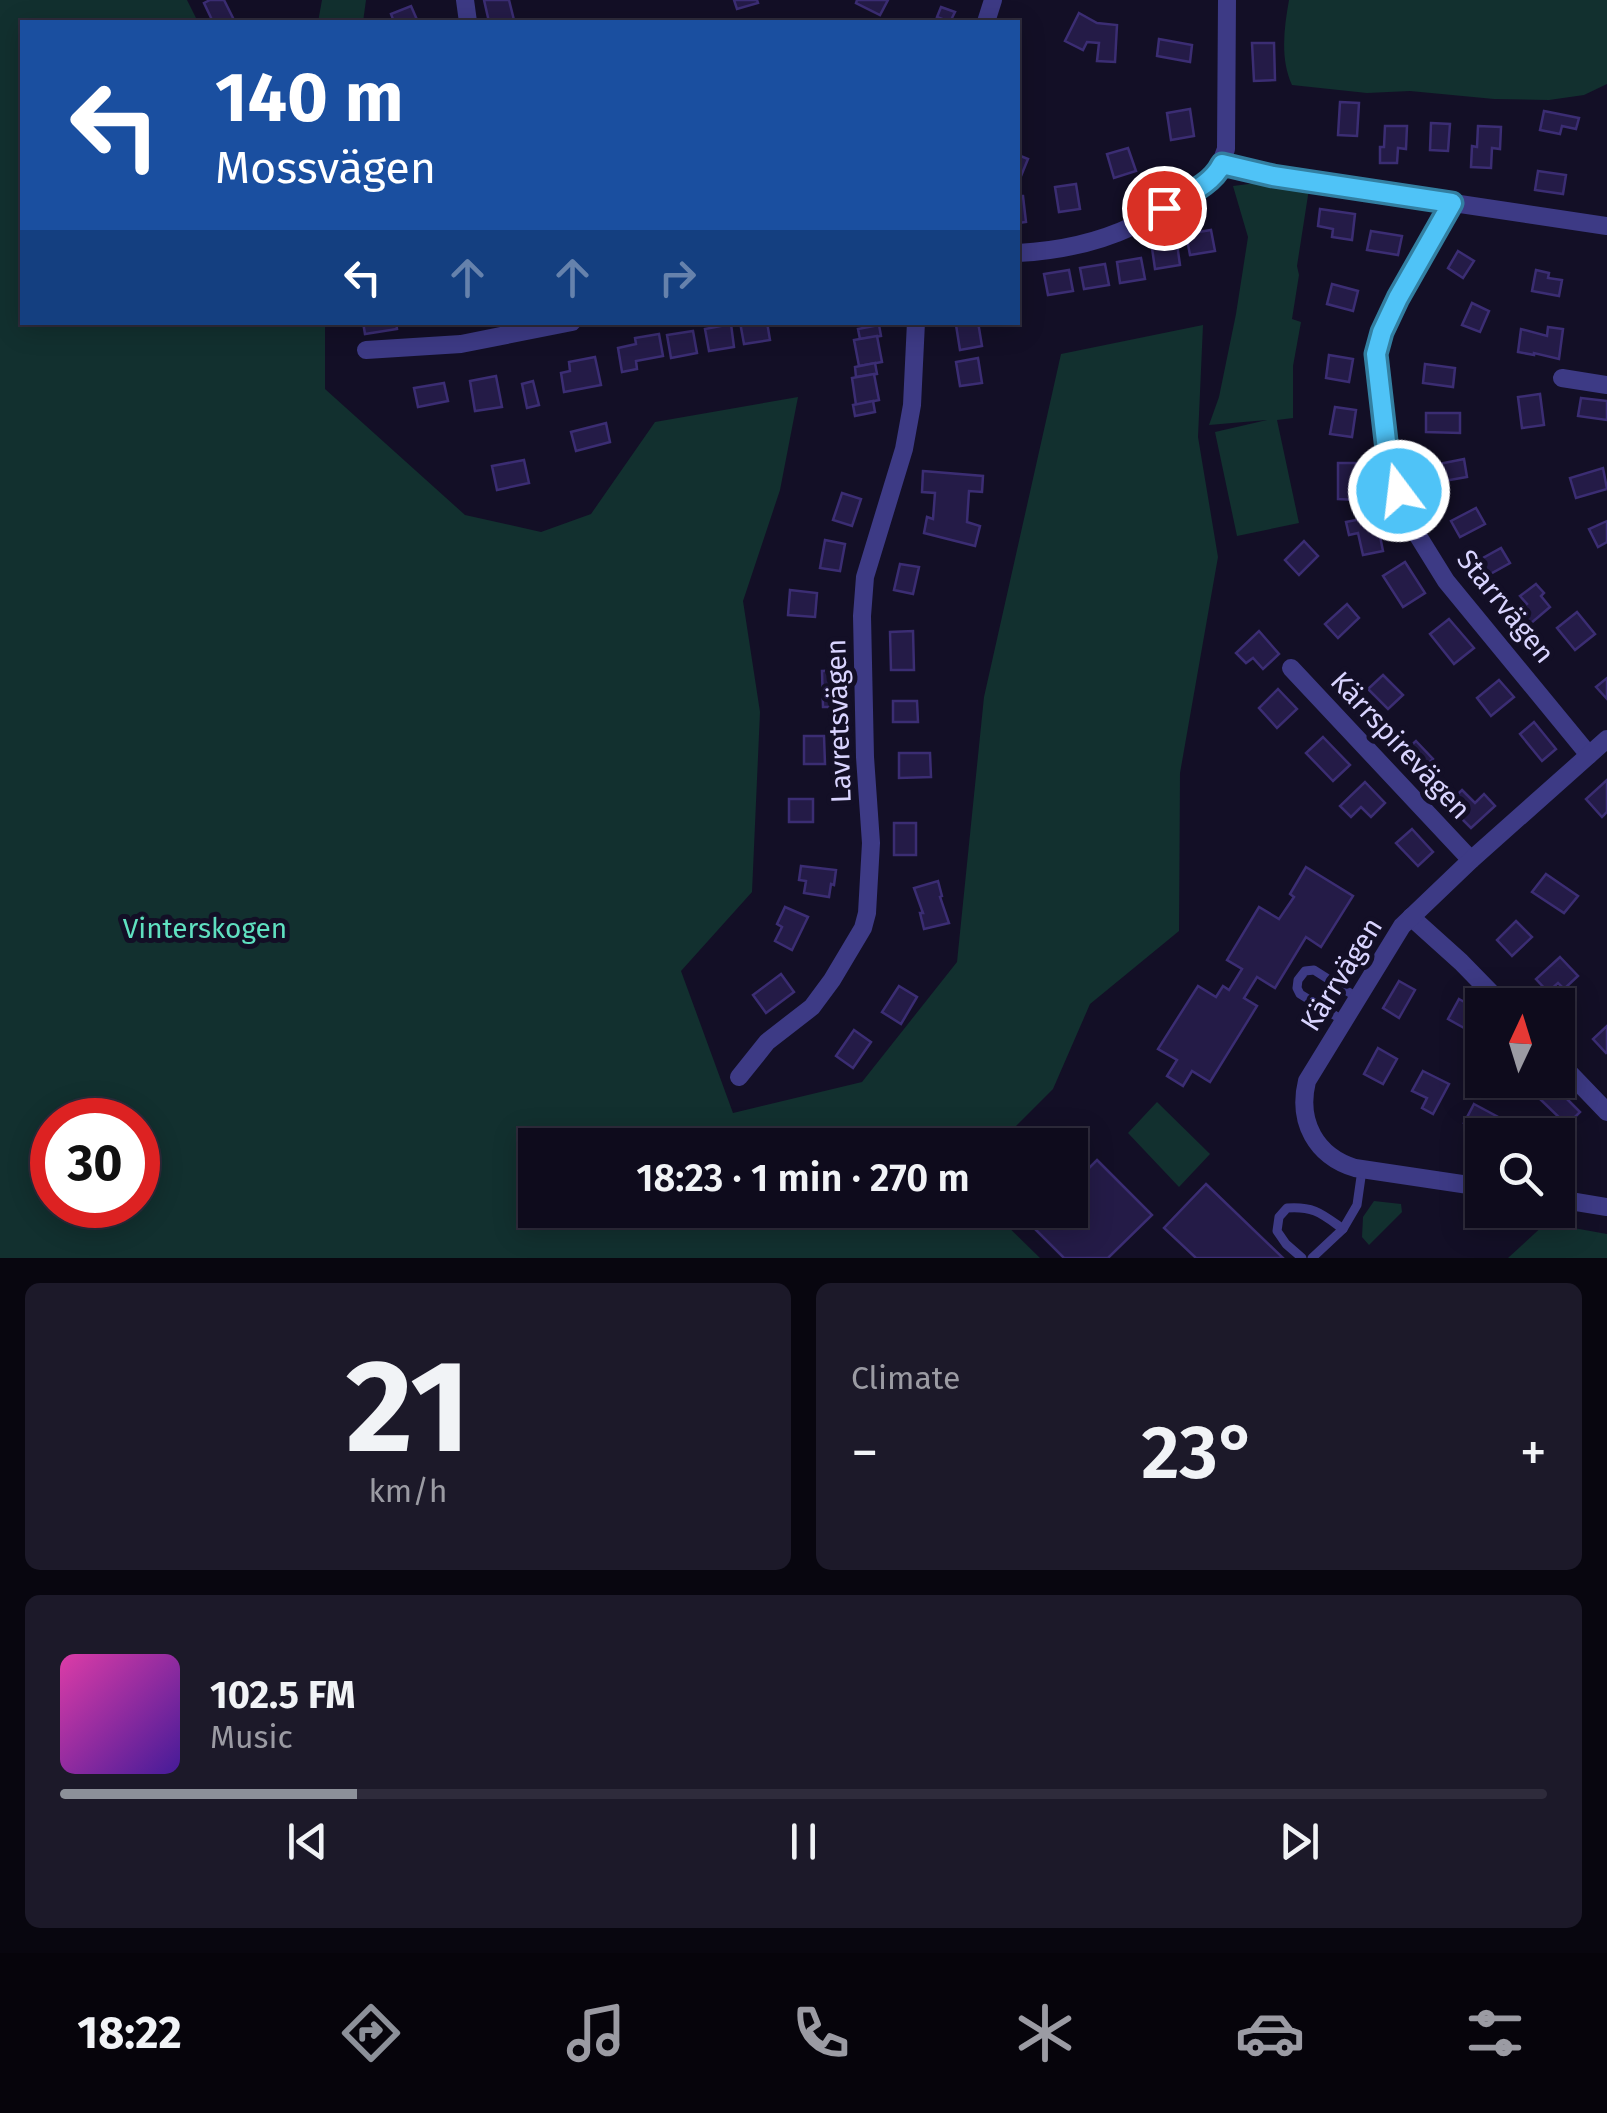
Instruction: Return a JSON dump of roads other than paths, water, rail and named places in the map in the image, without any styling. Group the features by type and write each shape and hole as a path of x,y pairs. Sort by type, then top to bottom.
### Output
{"street":[{"path":"1020,254 1046,252 1134,226 1218,173 1226,149 1227,0"},
{"path":"1222,164 1273,176 1607,226"},
{"name":"Starrvägen","path":"1452,203 1398,298 1376,354 1387,450 1416,531 1446,581 1589,754"},
{"path":"366,350 461,344 557,325"},
{"name":"Lavretsvägen","path":"739,1077 767,1042 812,1007 863,928 867,913 871,843 866,757 865,577 904,449 912,405 916,325"},
{"path":"1562,378 1607,385"},
{"name":"Kärrspirevägen","path":"1291,668 1471,860"},
{"name":"Kärrvägen","path":"1465,1185 1337,1163 1314,1139 1305,1111 1307,1081 1402,926 1607,738"},
{"path":"1411,917 1487,988"},
{"path":"1575,1078 1607,1112"},
{"path":"1575,1201 1607,1207"}],"lane":[{"path":"1344,1021 1300,994 1296,988 1298,980 1305,970 1314,970 1358,998"},
{"path":"1312,1258 1343,1230 1357,1205 1362,1170"},
{"path":"1302,1258 1278,1231 1279,1217 1287,1208 1305,1207 1343,1230"}],"park label":[{"name":"Vinterskogen","path":"205,928"}]}
